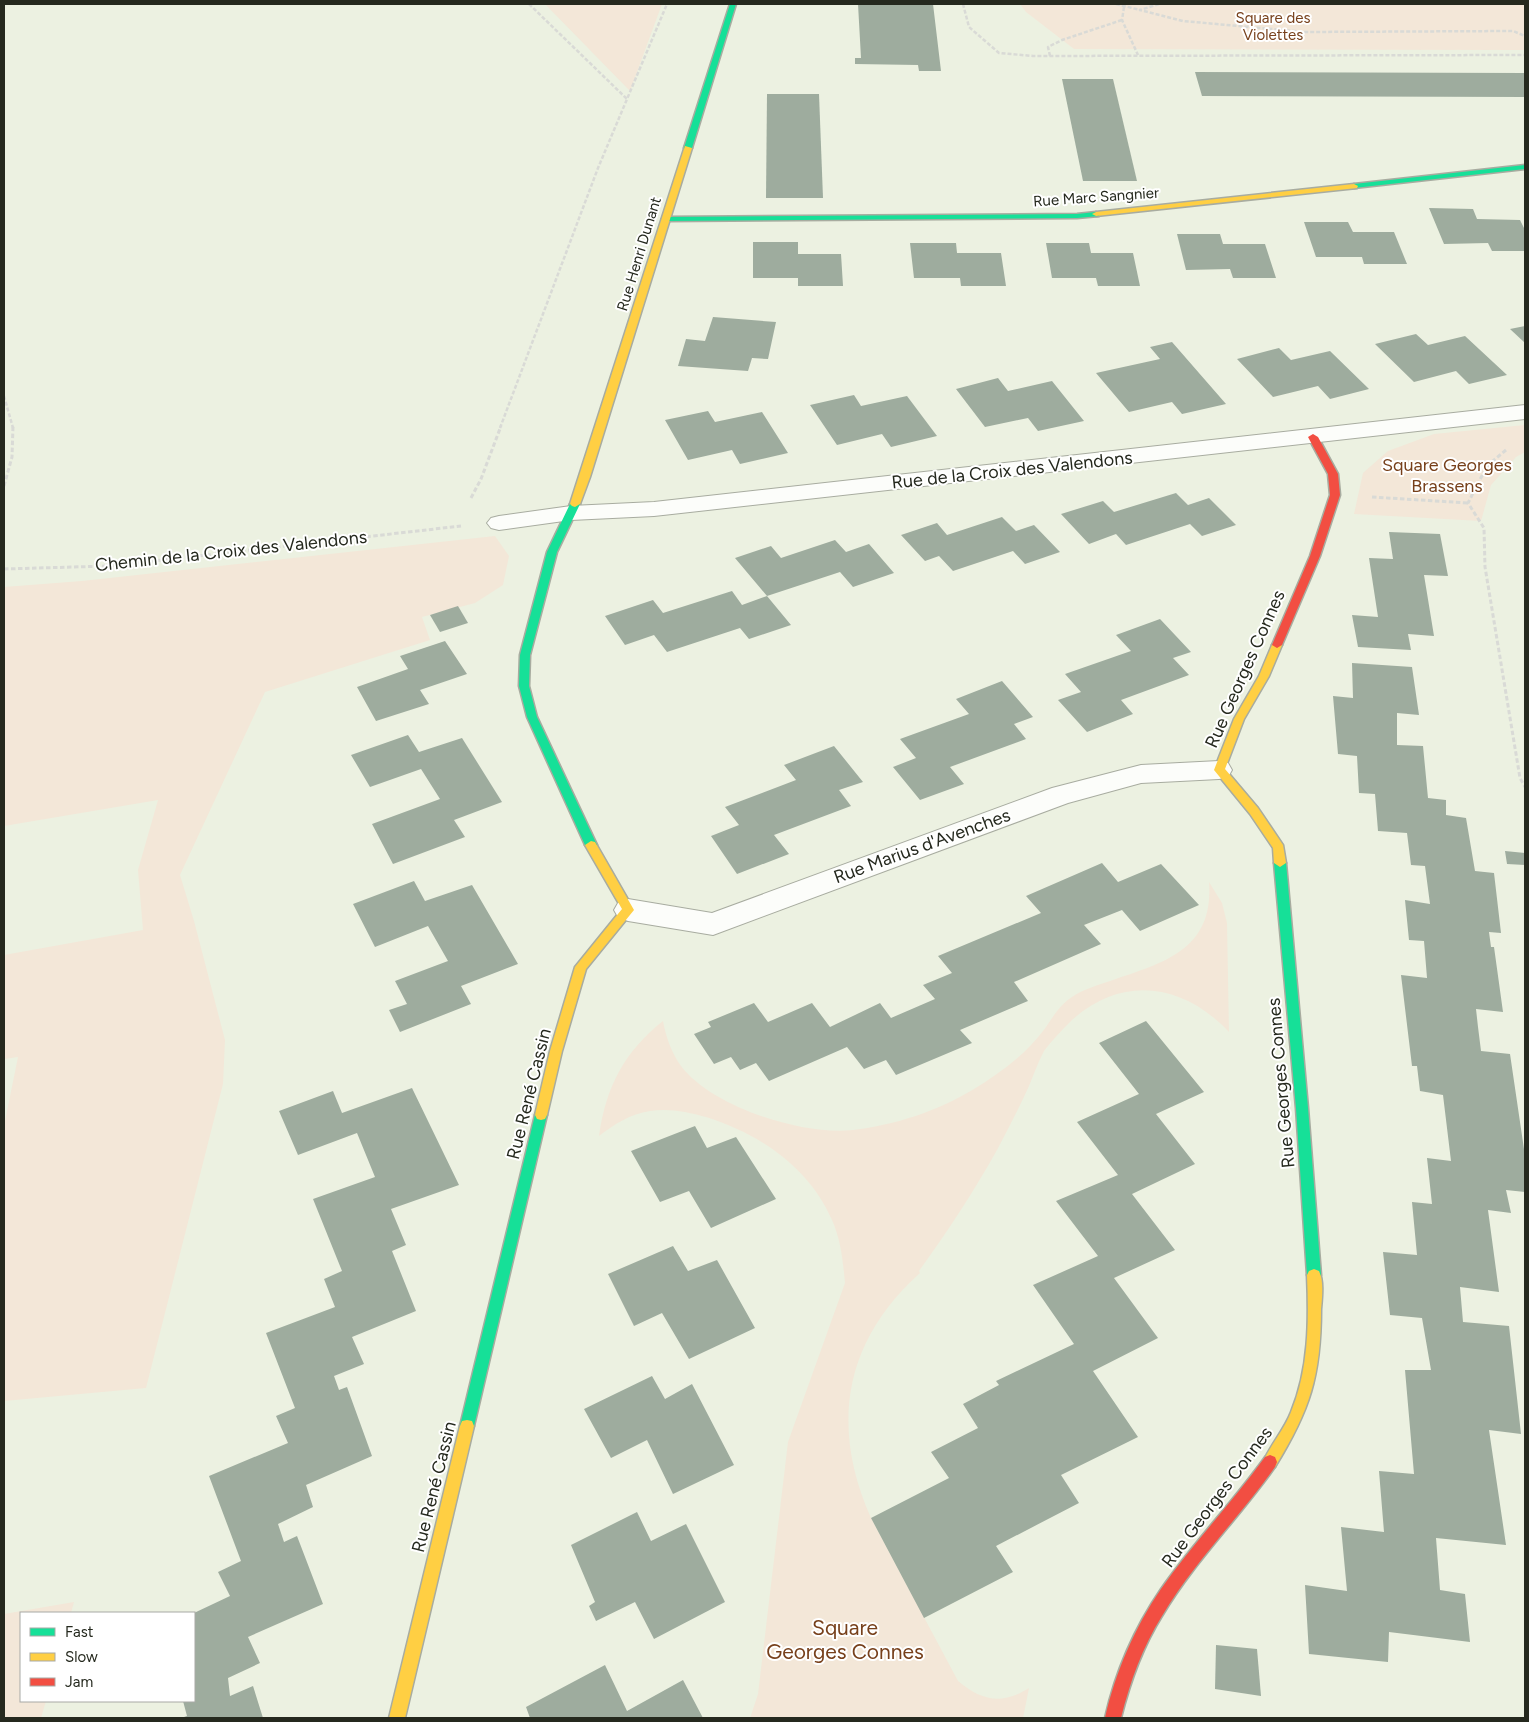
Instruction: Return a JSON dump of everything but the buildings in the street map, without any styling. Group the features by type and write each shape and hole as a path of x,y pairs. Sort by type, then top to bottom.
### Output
{"street":[{"name":"Rue Henri Dunant","path":"571,513 733,4"},
{"name":"Rue Marc Sangnier","path":"666,219 1077,216 1525,167"},
{"name":"Rue de la Croix des Valendons","path":"499,523 571,513 654,509 1313,438 1525,412"},
{"name":"Rue Georges Connes","path":"1113,1718 1120,1689 1134,1654 1154,1614 1176,1581 1266,1467 1282,1443 1301,1405 1310,1364 1314,1321 1314,1281 1302,1108 1279,848 1254,811 1219,770 1239,719 1264,676 1315,556 1335,495 1333,474 1313,438"},
{"path":"571,513 552,552 525,655 524,686 532,717 587,837 628,910"},
{"name":"Rue Marius d'Avenches","path":"628,910 713,924 1061,795 1141,774 1219,770"},
{"name":"Rue René Cassin","path":"397,1718 556,1051 581,967 628,910"}],"path":[{"path":"529,4 627,99"},
{"path":"470,502 481,479 598,168 667,4"},
{"path":"963,4 970,27 999,53 1050,56 1525,55"},
{"path":"1116,4 1183,21 1305,32 1513,31 1525,36"},
{"path":"1140,10 1159,4"},
{"path":"1124,7 1122,20 1138,56"},
{"path":"1050,56 1048,47 1122,20"},
{"path":"4,396 13,425 12,457 4,486"},
{"path":"1468,504 1487,466 1512,445"},
{"path":"1335,495 1468,504 1481,521 1484,528 1485,567 1520,778 1525,787"},
{"name":"Chemin de la Croix des Valendons","path":"4,569 109,566 458,526 462,518"}],"green space":[{"path":"545,4 662,4 630,91"},
{"name":"Square des Violettes","path":"1020,4 1525,4 1525,50 1074,49 1026,12"},
{"name":"Square Georges Brassens","path":"1525,425 1525,452 1516,457 1491,485 1481,521 1354,514 1363,473 1388,451 1434,434"},
{"path":"495,536 509,556 503,585 475,603 422,617 430,640 265,692 180,875 225,1040 223,1084 146,1388 4,1401 4,1126 18,1057 4,1059 4,955 143,930 138,870 158,800 4,826 4,587 82,581"},
{"name":"Square Georges Connes","path":"1209,882 1222,903 1227,923 1229,1032 1193,1003 1173,995 1153,991 1132,991 1112,996 1092,1005 1072,1020 1044,1051 997,1150 960,1212 919,1271 920,1273 894,1299 875,1327 860,1356 852,1386 848,1418 851,1450 858,1484 871,1518 958,1681 975,1693 1001,1699 1029,1688 1023,1718 750,1718 758,1694 788,1442 845,1283 840,1243 832,1220 822,1201 796,1169 764,1143 726,1124 685,1112 657,1110 629,1117 599,1136 606,1102 619,1072 627,1058 638,1045 663,1021 667,1039 674,1055 695,1081 736,1106 760,1116 809,1128 833,1131 869,1128 916,1116 960,1097 1002,1070 1036,1040 1059,1008 1084,990 1146,968 1180,951 1193,939 1203,924 1208,906"},
{"path":"74,1602 71,1612 20,1612 20,1702 46,1702 41,1718 4,1718 4,1614"}],"traffic: fast":[{"path":"688,148 733,4"},
{"path":"1354,186 1525,167"},
{"path":"666,219 1077,216 1096,214"},
{"path":"575,504 552,552 525,655 524,686 532,717 591,845"},
{"path":"1280,863 1302,1108 1314,1275"},
{"path":"467,1426 541,1115"}],"traffic: slow":[{"path":"575,504 688,148"},
{"path":"1096,214 1354,186"},
{"path":"1277,645 1264,676 1239,719 1219,770 1254,811 1279,848 1280,863"},
{"path":"541,1115 556,1051 581,967 628,910 591,845"},
{"path":"1270,1462 1295,1420 1306,1390 1314,1341 1314,1275"},
{"path":"397,1718 467,1426"}],"traffic: jam":[{"path":"1277,645 1315,556 1335,495 1333,474 1313,437"},
{"path":"1113,1718 1130,1663 1156,1611 1177,1580 1270,1462"}]}
